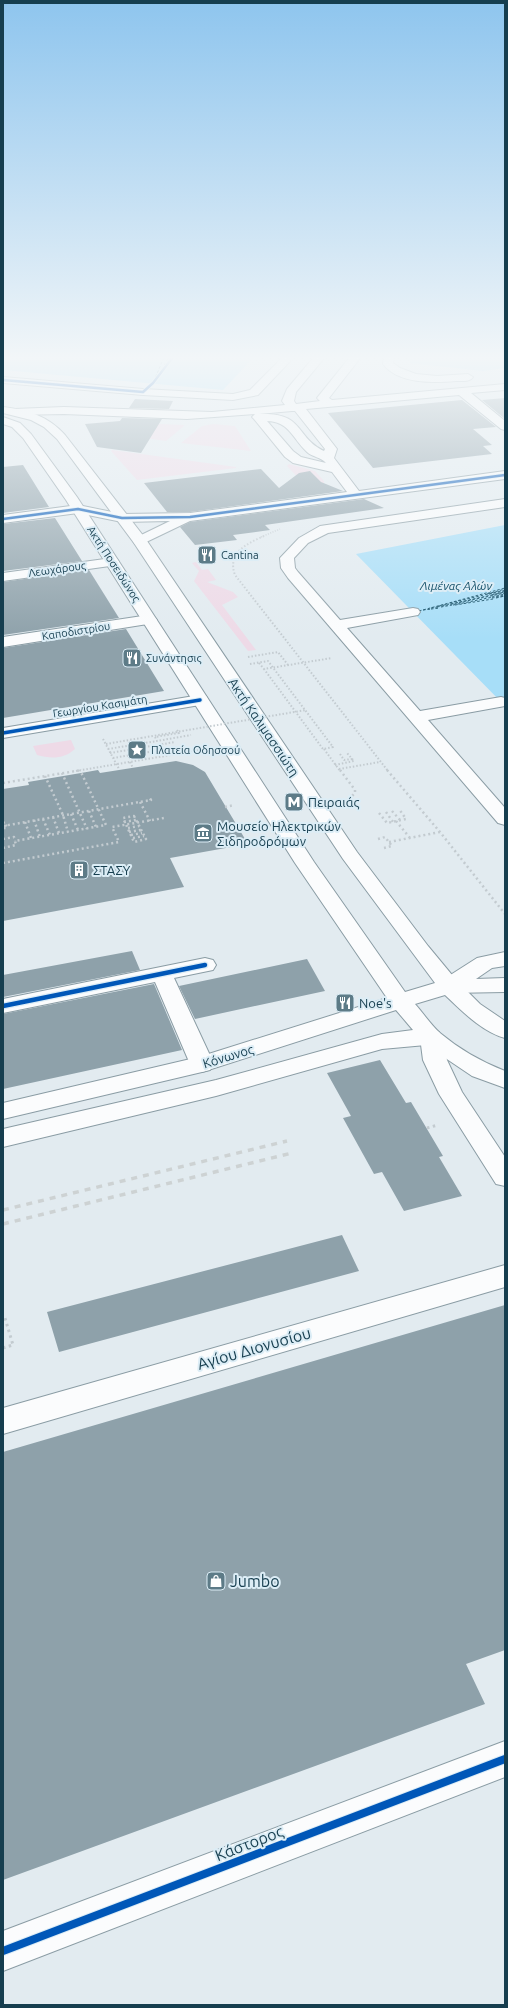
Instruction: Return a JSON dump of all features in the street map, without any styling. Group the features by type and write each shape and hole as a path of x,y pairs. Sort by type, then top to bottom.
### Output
{"main road":[{"name":"Ακτή Ποσειδώνος","path":"37,451 78,509 200,700"},
{"path":"72,451 140,542 190,517"},
{"path":"285,451 297,460 336,469"},
{"path":"313,451 328,458 355,494"},
{"path":"328,458 330,451"},
{"path":"3,518 78,509 122,518 190,517 505,475"},
{"path":"505,503 325,529 302,540 287,558 288,568 505,819"},
{"name":"Ακτή Καλιμασσιώτη","path":"140,542 350,855 449,986 472,1010 505,1031"},
{"name":"Λεωχάρους","path":"3,577 112,562"},
{"path":"336,625 413,612"},
{"name":"Καποδιστρίου","path":"3,642 149,620"},
{"path":"200,700 305,863 401,1002 431,1037 455,1055 480,1070 505,1080"},
{"name":"Γεωργίου Κασιμάτη","path":"3,733 200,700"},
{"path":"416,717 501,702"},
{"path":"449,986 485,963 505,959"},
{"path":"3,1006 205,965"},
{"path":"162,974 202,1064"},
{"path":"449,986 505,985"},
{"name":"Κόνωνος","path":"3,1111 202,1064 449,986"},
{"path":"431,1037 435,1060 451,1094 505,1177"},
{"name":"Κόνωνος","path":"3,1138 201,1092 382,1042 406,1038 431,1037"},
{"name":"Αγίου Διονυσίου","path":"3,1421 505,1276"},
{"name":"Κάστορος","path":"3,1951 505,1759"}],"path":[{"path":"283,528 260,537 238,553 233,559 233,569 241,584 380,762 440,832 505,914"},
{"path":"245,657 278,652 288,665"},
{"path":"264,669 360,653"},
{"path":"250,664 268,661 333,747 324,748"},
{"path":"259,662 355,790 355,793 349,799"},
{"path":"119,769 106,744 306,710"},
{"path":"157,741 155,737 179,733 177,730"},
{"path":"108,749 191,735"},
{"path":"110,753 175,742"},
{"path":"113,758 178,747"},
{"path":"3,783 200,750"},
{"path":"336,765 354,762 347,753"},
{"path":"340,754 344,760 352,759"},
{"path":"130,762 133,768"},
{"path":"339,769 380,762"},
{"path":"15,841 106,826 80,770"},
{"path":"62,773 81,812 87,829"},
{"path":"45,776 63,815 68,832"},
{"path":"4,825 151,800 149,797"},
{"path":"140,802 150,821"},
{"path":"225,807 234,805"},
{"path":"379,813 387,823 406,819 398,809"},
{"path":"392,810 400,820"},
{"path":"89,811 96,827"},
{"path":"386,812 410,838"},
{"path":"71,814 78,830"},
{"path":"53,817 59,834"},
{"path":"44,818 50,835"},
{"path":"3,863 119,842 112,828 164,818"},
{"path":"34,820 40,837"},
{"path":"136,820 146,839 134,842 126,825 124,822 136,820"},
{"path":"25,822 31,838"},
{"path":"128,828 139,826"},
{"path":"129,832 141,830"},
{"path":"389,842 440,832"},
{"path":"131,835 142,833"},
{"path":"3,838 14,837 16,845 3,848"},
{"path":"378,839 385,837 392,846 384,848"},
{"path":"426,1128 438,1125"},
{"path":"3,1348 13,1345 6,1318"}],"shaded area":[{"path":"111,451 117,451 236,468 137,480"},
{"path":"289,464 315,471 324,483 302,482 287,466"},
{"path":"196,562 202,570 208,569 216,580 207,582 233,592 238,597 222,605 256,650 248,651 194,581 199,571 192,563"},
{"path":"71,740 75,749 66,755 57,757 37,755 33,746"}],"water":[{"name":"Λιμένας Αλών","path":"505,525 505,706 356,554"}],"building":[{"path":"124,451 142,451 141,453"},
{"path":"359,451 488,451 492,454 373,468"},
{"path":"23,465 49,507 3,513 3,467"},
{"path":"261,469 279,488 299,473 310,471 321,482 343,491 190,512 167,512 144,483"},
{"path":"364,499 384,508 265,525 270,530 233,535 237,540 195,545 180,527 190,522"},
{"path":"55,518 82,561 3,571 3,524"},
{"path":"89,570 119,618 3,635 3,582"},
{"path":"126,629 164,691 3,718 3,648"},
{"path":"176,761 193,765 205,772 248,844 170,858 184,887 3,921 3,789 29,785 28,782 98,770 100,773"},
{"path":"132,951 140,970 3,997 3,975"},
{"path":"307,959 325,991 195,1019 179,986"},
{"path":"154,984 182,1050 3,1089 3,1014"},
{"path":"380,1060 406,1103 411,1102 443,1156 439,1157 462,1196 404,1211 382,1172 374,1174 343,1118 351,1116 327,1073"},
{"path":"342,1235 359,1271 59,1352 47,1312"},
{"name":"Jumbo","path":"505,1305 505,1650 466,1664 485,1704 3,1880 3,1452"}],"ferry route":[{"path":"419,611 505,588"},
{"path":"487,594 505,589"},
{"path":"450,603 505,590"},
{"path":"489,594 505,591"},
{"path":"451,604 505,592 492,595"},
{"path":"437,607 505,593"},
{"path":"492,597 505,594"},
{"path":"496,597 505,595"},
{"path":"492,598 505,596 496,598"},
{"path":"453,605 493,597"},
{"path":"455,605 493,599"},
{"path":"439,606 449,604"},
{"path":"441,607 452,605"},
{"path":"431,608 438,607"},
{"path":"431,609 440,608"},
{"path":"423,610 432,609"}],"railway":[{"path":"3,1210 287,1141"},
{"path":"3,1224 292,1153"}],"cycle path":[{"path":"3,519 78,509 122,518 190,517 505,475"},
{"path":"3,733 200,700"},
{"path":"3,1006 205,965"},
{"path":"3,1951 505,1759"}],"place":[{"name":"Cantina","path":"207,555"},
{"name":"Συνάντησις","path":"132,658"},
{"name":"Πλατεία Οδησσού","path":"137,750"},
{"name":"Πειραιάς","path":"294,802"},
{"name":"Μουσείο Ηλεκτρικών Σιδηροδρόμων","path":"203,833"},
{"name":"ΣΤΑΣΥ","path":"79,870"},
{"name":"Noe's","path":"345,1003"},
{"name":"Jumbo","path":"216,1581"}]}
